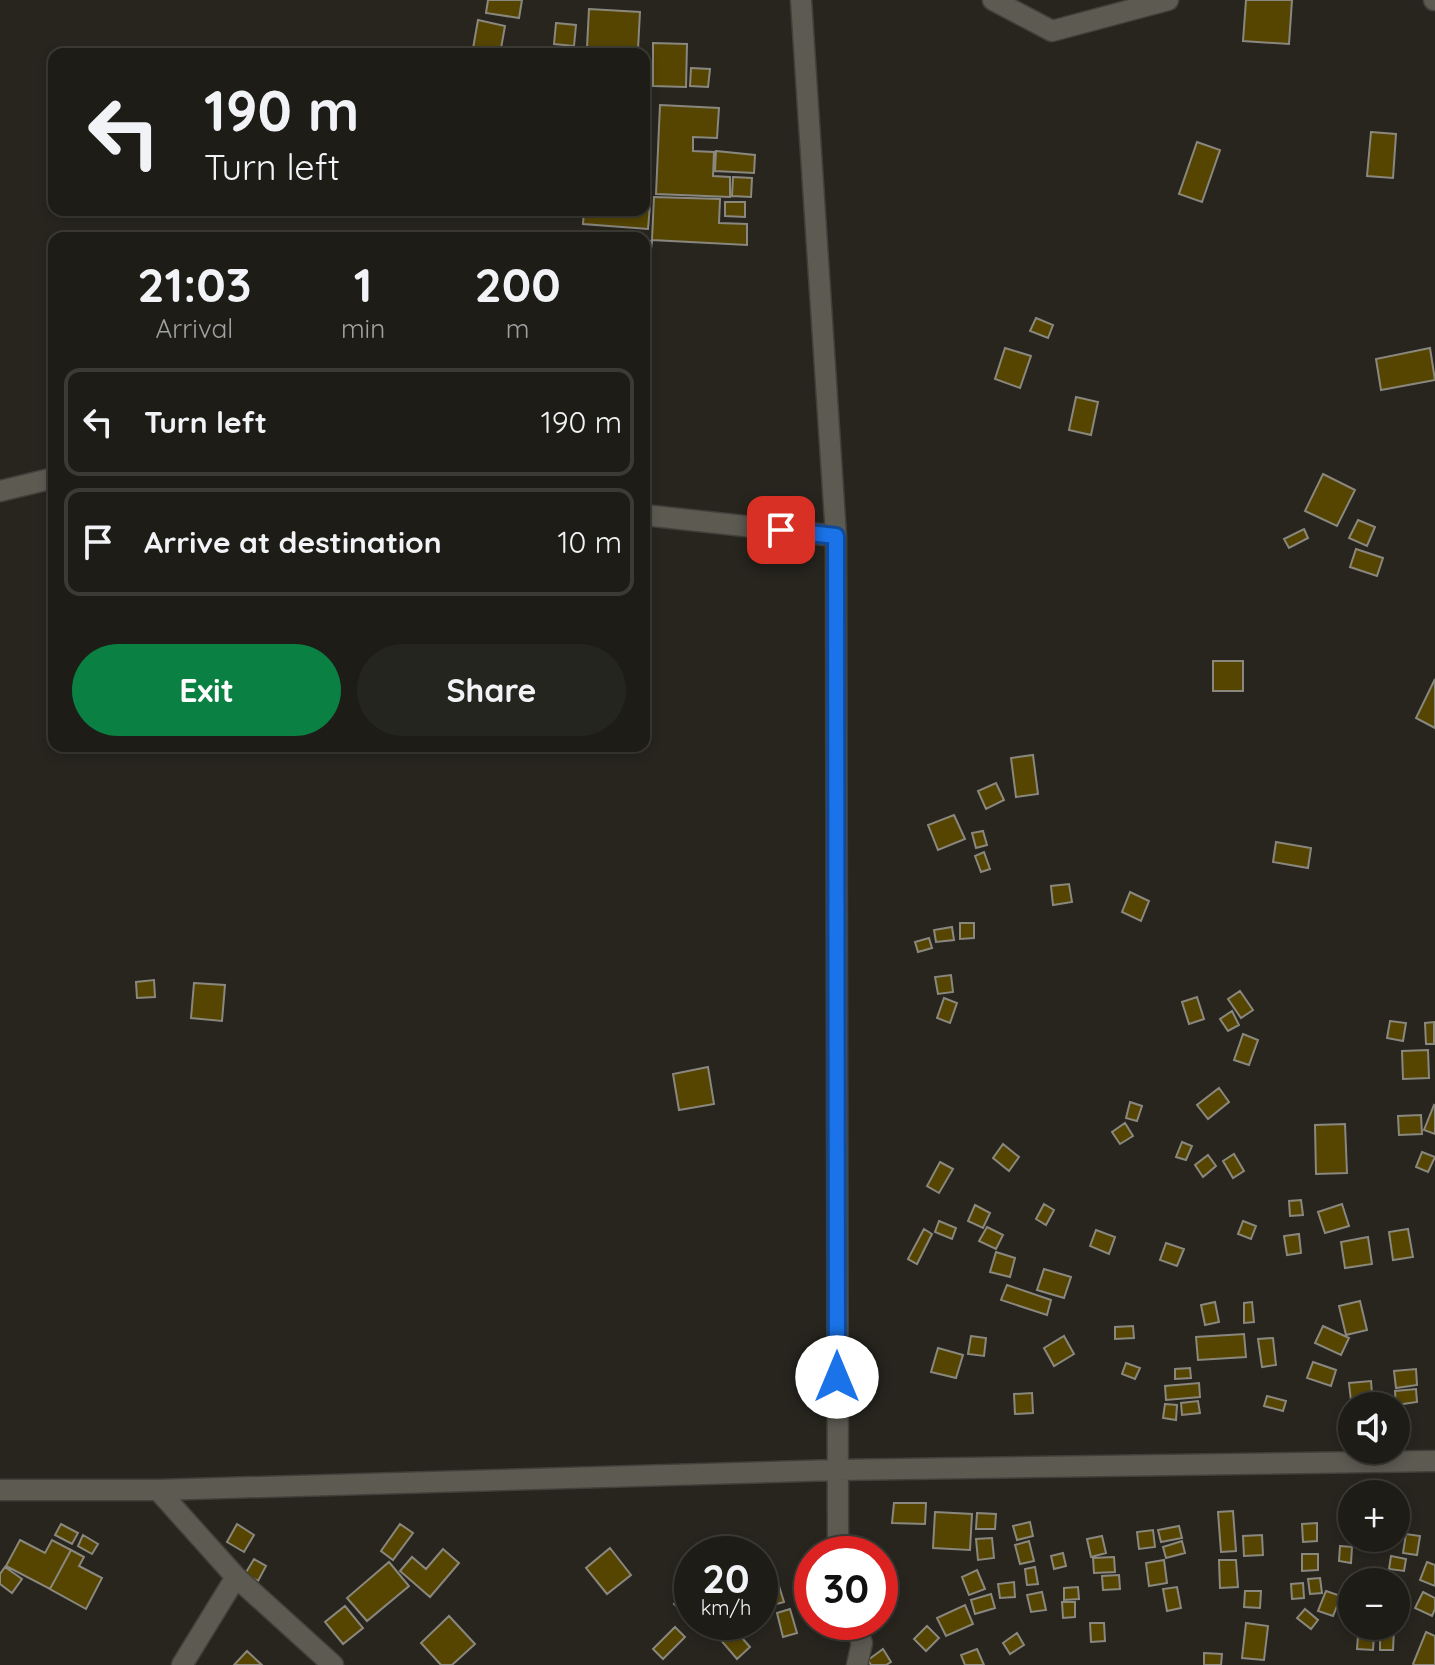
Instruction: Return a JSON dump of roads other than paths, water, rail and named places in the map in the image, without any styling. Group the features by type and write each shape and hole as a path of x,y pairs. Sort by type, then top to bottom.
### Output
{"street":[{"path":"801,0 836,536 838,1536"},
{"path":"993,0 1052,31 1168,0"},
{"path":"0,491 48,479"},
{"path":"650,516 836,536"},
{"path":"0,1490 158,1490 837,1470 1435,1461"},
{"path":"158,1490 236,1577 333,1665"},
{"path":"182,1665 236,1577"},
{"path":"857,1665 861,1640"}]}
